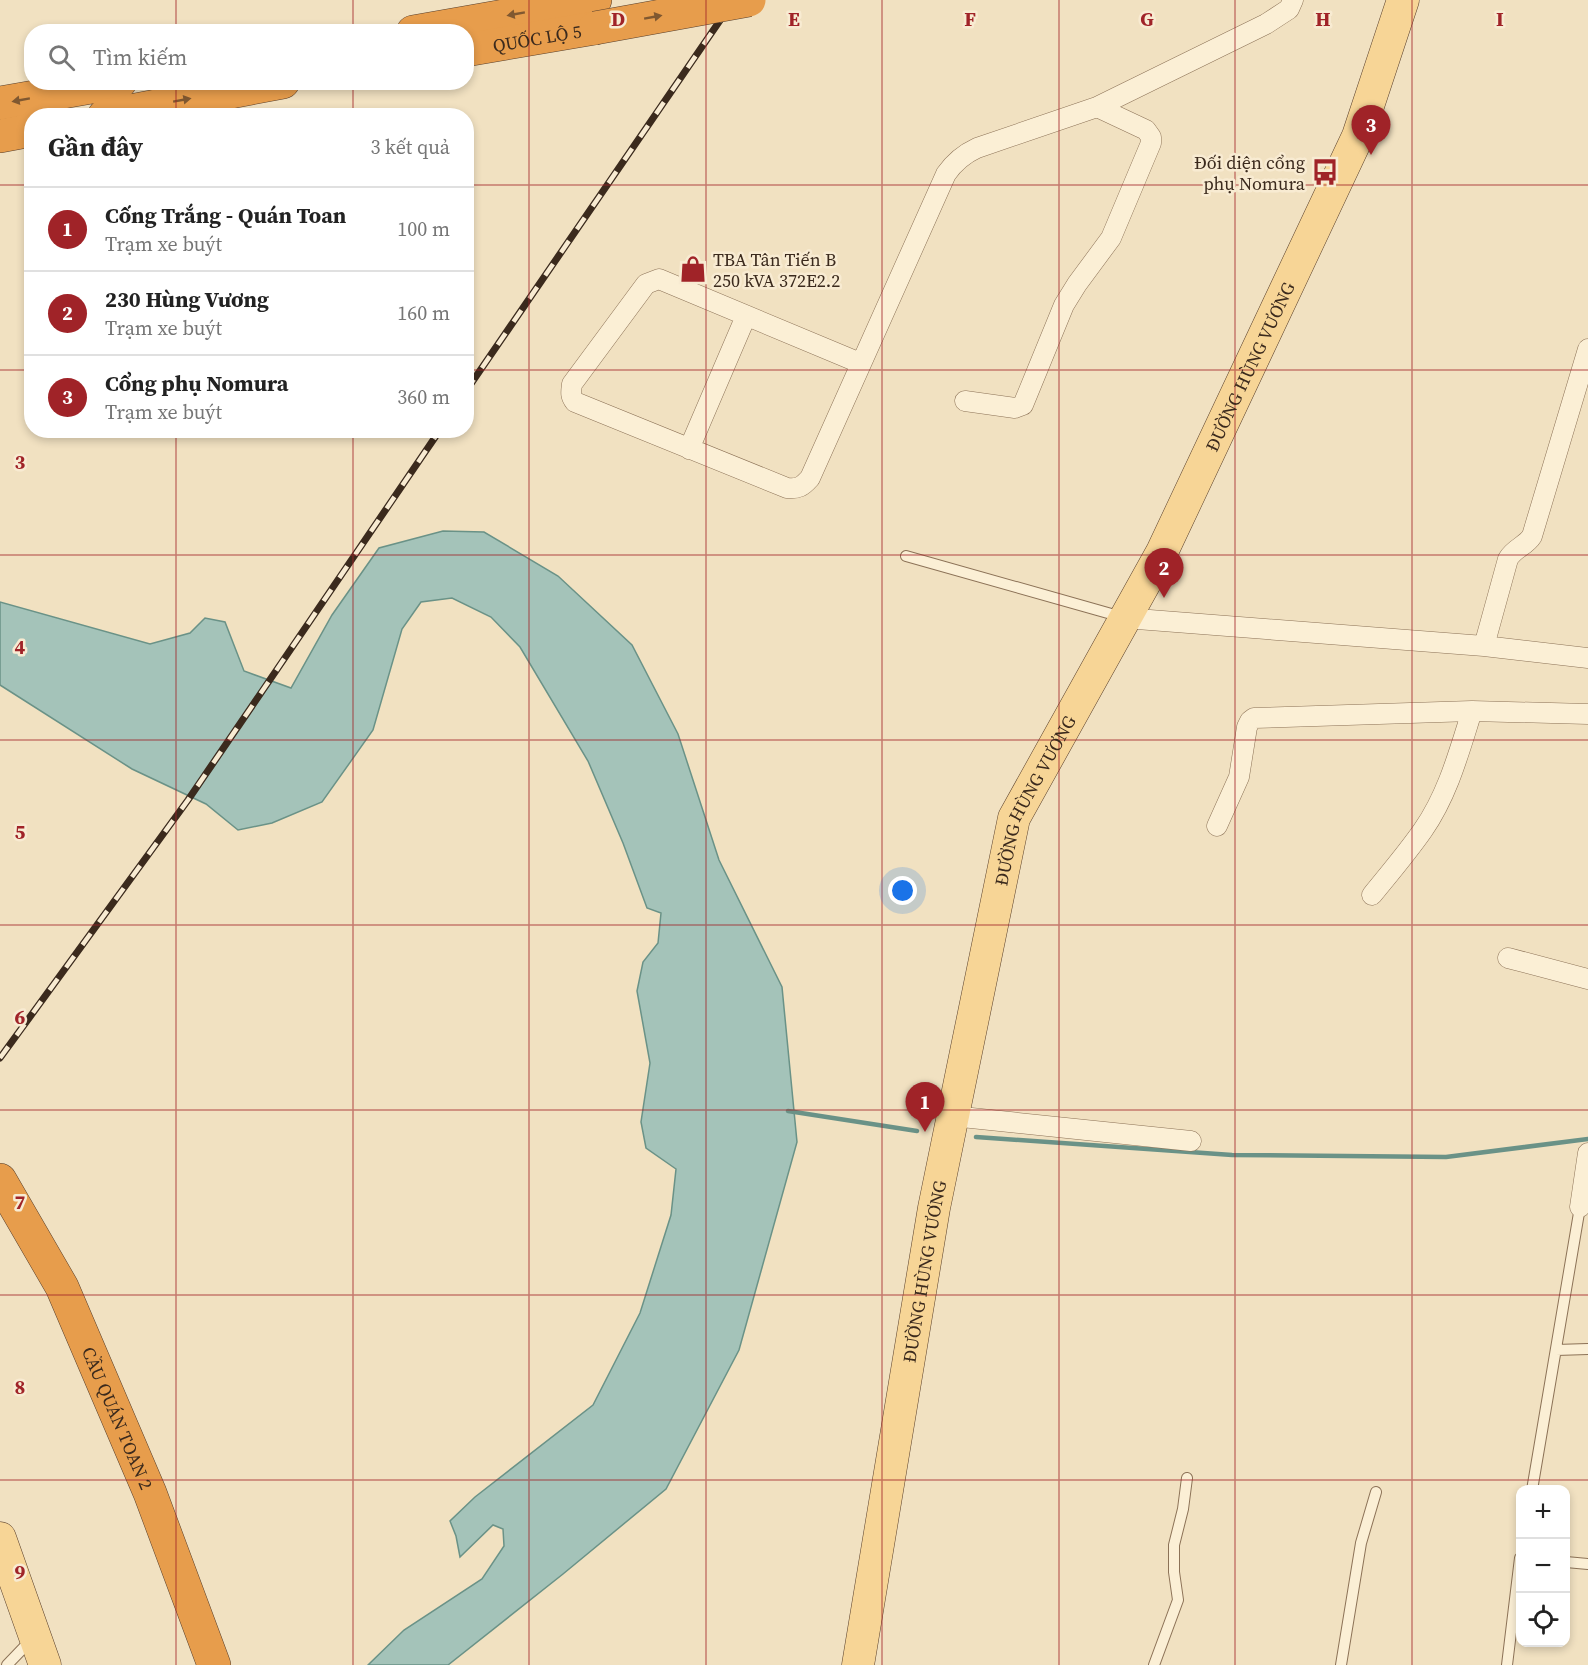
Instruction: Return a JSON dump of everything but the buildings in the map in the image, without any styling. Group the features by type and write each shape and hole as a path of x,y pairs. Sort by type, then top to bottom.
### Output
{"highway":[{"name":"QUỐC LỘ 5","path":"474,26 749,0"},
{"name":"QUỐC LỘ 5","path":"474,48 595,14"},
{"path":"0,104 76,90"},
{"path":"146,108 241,90"},
{"path":"0,136 24,132"},
{"name":"CẦU QUÁN TOAN 2","path":"0,1180 62,1287 150,1493 214,1665"},
{"name":"CẦU QUÁN TOAN 2","path":"0,1217 40,1286 100,1420 195,1665"}],"main road":[{"name":"ĐƯỜNG HÙNG VƯƠNG","path":"858,1665 934,1208 1014,818 1162,552 1358,136 1403,0"},
{"path":"0,1538 45,1665"}],"street":[{"path":"860,363 746,316 667,280 652,280 646,284 572,384 572,398 575,402 787,488 796,489 803,486 810,478 946,174 962,155 1097,107 1266,24 1289,9 1293,0"},
{"path":"964,401 1015,408 1023,405 1064,305 1119,223 1151,143 1151,137 1146,130 1097,107"},
{"path":"688,449 746,316"},
{"path":"1484,646 1511,554 1532,536 1588,349"},
{"path":"1124,618 1484,646 1588,658"},
{"path":"1217,826 1239,777 1247,727 1254,718 1472,711 1588,714"},
{"path":"1372,895 1423,830 1435,810 1454,770 1472,711"},
{"path":"1508,958 1588,979"},
{"path":"952,1116 1191,1141"},
{"path":"1580,1207 1588,1153"}],"lane":[{"path":"906,556 1124,618"},
{"path":"1533,1485 1580,1207"},
{"path":"1556,1350 1588,1349"},
{"path":"1154,1665 1178,1600 1174,1572 1174,1545 1183,1509 1187,1478"},
{"path":"1341,1665 1361,1543 1376,1492"},
{"path":"1570,1562 1588,1564"},
{"path":"1507,1665 1516,1592"},
{"path":"7,1665 35,1635"}],"water":[{"path":"443,531 484,532 558,576 632,645 678,734 719,860 782,987 797,1142 739,1350 666,1489 448,1665 368,1665 404,1630 482,1579 504,1546 503,1529 493,1525 460,1557 450,1521 475,1497 593,1405 640,1313 671,1215 676,1169 646,1148 641,1122 650,1063 637,991 643,962 658,943 661,913 647,908 623,843 588,761 520,647 491,617 452,598 421,602 402,629 373,730 322,802 272,823 238,830 206,804 132,769 0,685 0,602 150,644 190,633 205,618 225,622 244,671 291,688 332,615 379,548"}],"waterway":[{"path":"788,1111 917,1131"},
{"path":"976,1137 1232,1155 1446,1157 1588,1139"}],"railway":[{"path":"474,379 734,0"},
{"path":"0,1058 188,800 435,438"}],"place":[{"name":"Cổng phụ Nomura","path":"1371,155"},
{"name":"Đối diện cổng phụ Nomura","path":"1325,172"},
{"name":"TBA Tân Tiến B 250 kVA 372E2.2","path":"693,269"},
{"name":"230 Hùng Vương","path":"1164,598"},
{"name":"Cống Trắng - Quán Toan","path":"925,1132"}]}
